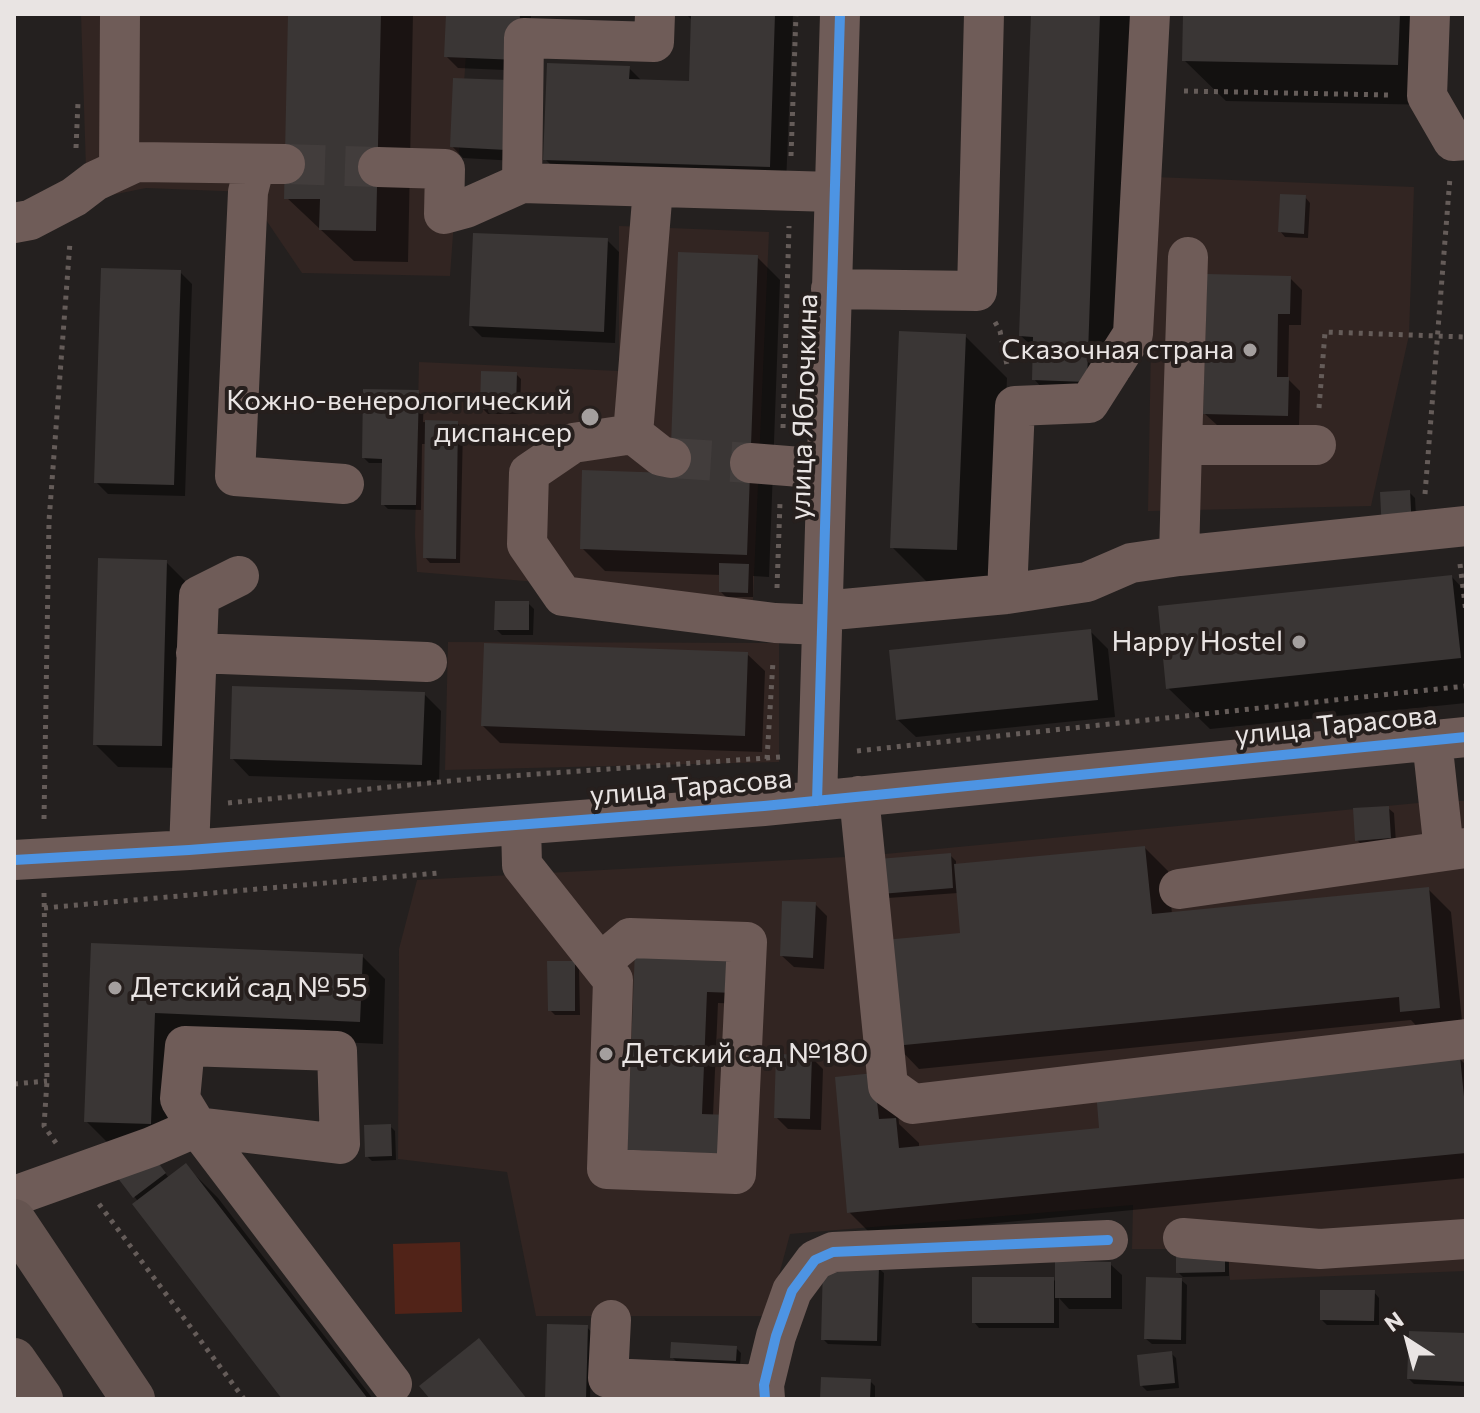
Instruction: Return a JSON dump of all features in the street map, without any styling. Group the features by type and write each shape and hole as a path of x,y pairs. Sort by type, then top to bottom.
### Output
{"main road":[{"path":"14,1221 133,1399"},
{"path":"14,1360 41,1399"}],"street":[{"path":"119,170 120,14"},
{"path":"522,183 524,38 654,42 655,14"},
{"name":"улица Яблочкина","path":"817,801 840,14"},
{"path":"831,289 977,291 984,14"},
{"path":"1007,594 1015,406 1089,403 1133,334 1150,14"},
{"path":"1430,14 1427,96 1460,141"},
{"path":"14,223 30,220 74,197 95,181 136,162 270,164 248,192 235,476 344,484"},
{"path":"378,167 445,169 444,214 466,208 522,183 833,192"},
{"path":"633,434 653,188"},
{"path":"1179,556 1188,257"},
{"path":"671,458 661,456 633,434 573,443 529,473 527,544 563,596 775,623 1087,582 1131,563 1179,556 1448,528"},
{"path":"1182,445 1316,445"},
{"path":"750,463 826,469"},
{"path":"189,850 199,596 239,576"},
{"path":"196,653 427,662"},
{"path":"1179,889 1455,849 1449,738"},
{"name":"улица Тарасова","path":"29,859 189,850 817,801 1449,738"},
{"path":"859,796 888,1086 913,1104 1466,1039"},
{"path":"521,825 522,865 613,980 607,1169 736,1174 747,942 630,938 600,963"},
{"path":"14,1196 197,1127 392,1384"},
{"path":"1183,1238 1320,1249 1466,1239"},
{"path":"611,1320 608,1378 765,1392 776,1336 792,1291 815,1260 833,1252 1108,1240"}],"path":[{"path":"78,90 74,197 49,521 29,859 47,1081 44,1126 244,1399"},
{"path":"1145,91 1427,96"},
{"path":"1460,141 1436,335 1448,528 1466,612"},
{"path":"977,291 1000,331 1015,406"},
{"path":"1316,445 1325,332 1466,337"},
{"path":"191,807 480,778 818,755 1466,686"},
{"path":"14,1084 47,1081"}],"shaded area":[{"path":"81,14 469,14 450,276 302,273 247,192 146,188 87,200"},
{"path":"1154,177 1414,187 1409,335 1371,506 1148,511"},
{"name":"Кожно-венерологический диспансер","path":"619,226 769,232 753,600 417,572 419,362 619,371"},
{"path":"448,642 779,643 779,762 445,770"},
{"path":"1439,801 1466,801 1466,1271 1230,1280 1227,1249 1132,1249 1133,1205 790,1234 768,1316 536,1316 507,1172 398,1159 399,949 417,880 864,856"},
{"path":"460,1242 462,1312 395,1314 393,1244"}],"building":[{"path":"288,14 381,14 376,231 319,230 320,199 284,199"},
{"path":"446,14 520,14 518,60 444,57"},
{"path":"691,14 775,14 770,167 543,160 547,63 630,66 629,79 689,81"},
{"path":"1031,14 1100,14 1087,382 1032,380 1033,337 1019,336"},
{"path":"1183,14 1400,14 1398,65 1182,61"},
{"path":"453,78 509,80 506,150 450,147"},
{"path":"1280,194 1306,195 1304,234 1278,232"},
{"path":"473,233 608,238 604,332 469,326"},
{"path":"678,252 758,255 747,555 580,549 582,470 670,473"},
{"path":"101,268 181,270 174,485 94,483"},
{"path":"1207,274 1291,276 1290,314 1278,314 1277,377 1289,377 1288,416 1203,414"},
{"path":"899,331 966,334 957,550 890,548"},
{"path":"481,371 517,372 516,410 480,409"},
{"path":"363,389 419,390 416,505 381,505 382,459 362,458"},
{"path":"425,420 458,421 456,559 423,558"},
{"path":"1410,490 1412,530 1382,532 1380,492"},
{"path":"98,558 167,560 162,746 93,745"},
{"path":"719,563 749,564 748,593 719,592"},
{"path":"1452,575 1461,658 1166,689 1158,606"},
{"path":"495,601 529,601 529,630 494,630"},
{"path":"1091,629 1098,700 896,720 889,650"},
{"path":"484,643 748,652 745,736 481,726"},
{"path":"232,686 425,692 422,765 230,759"},
{"path":"1389,806 1391,838 1355,841 1353,808"},
{"path":"1145,846 1152,914 1429,887 1440,1008 1400,1012 1399,997 894,1046 884,940 960,933 954,864"},
{"path":"951,853 953,888 881,894 878,859"},
{"path":"782,901 816,902 813,958 780,956"},
{"path":"91,943 363,954 360,1022 155,1013 151,1124 84,1122"},
{"path":"635,949 737,952 735,993 707,992 702,1114 731,1115 729,1154 627,1150"},
{"path":"547,961 575,961 575,1011 548,1011"},
{"path":"776,1054 812,1055 810,1119 774,1118"},
{"path":"1460,1056 1466,1153 847,1213 835,1077 874,1073 879,1119 896,1118 899,1148 1099,1128 1096,1091"},
{"path":"391,1124 392,1156 365,1157 364,1125"},
{"path":"150,1152 166,1173 133,1198 117,1177"},
{"path":"186,1163 368,1399 282,1399 132,1204"},
{"path":"1225,1243 1225,1272 1176,1273 1176,1244"},
{"path":"1055,1261 1111,1262 1111,1298 1055,1298"},
{"path":"823,1264 879,1266 877,1341 821,1340"},
{"path":"972,1277 1054,1277 1054,1323 972,1323"},
{"path":"1146,1277 1182,1278 1181,1340 1144,1339"},
{"path":"1320,1290 1375,1290 1374,1321 1320,1320"},
{"path":"547,1324 588,1325 586,1399 545,1399"},
{"path":"1409,1331 1466,1333 1466,1382 1407,1379"},
{"path":"479,1338 527,1399 430,1399 419,1386"},
{"path":"671,1342 737,1346 736,1361 670,1358"},
{"path":"1172,1351 1175,1383 1140,1386 1137,1355"},
{"path":"821,1377 871,1379 870,1399 820,1399"}],"tunnel":[{"path":"285,164 378,167"},
{"path":"671,458 750,463"}],"cycle path":[{"path":"817,801 840,14"},
{"path":"14,860 189,850 764,806 1466,737"},
{"path":"765,1399 764,1385 776,1336 792,1291 815,1260 833,1252 1108,1240"}],"place":[{"name":"Сказочная страна","path":"1250,350"},
{"name":"Кожно-венерологический диспансер","path":"590,417"},
{"name":"Happy Hostel","path":"1299,642"},
{"name":"Детский сад № 55","path":"115,988"},
{"name":"Детский сад №180","path":"606,1054"}]}
